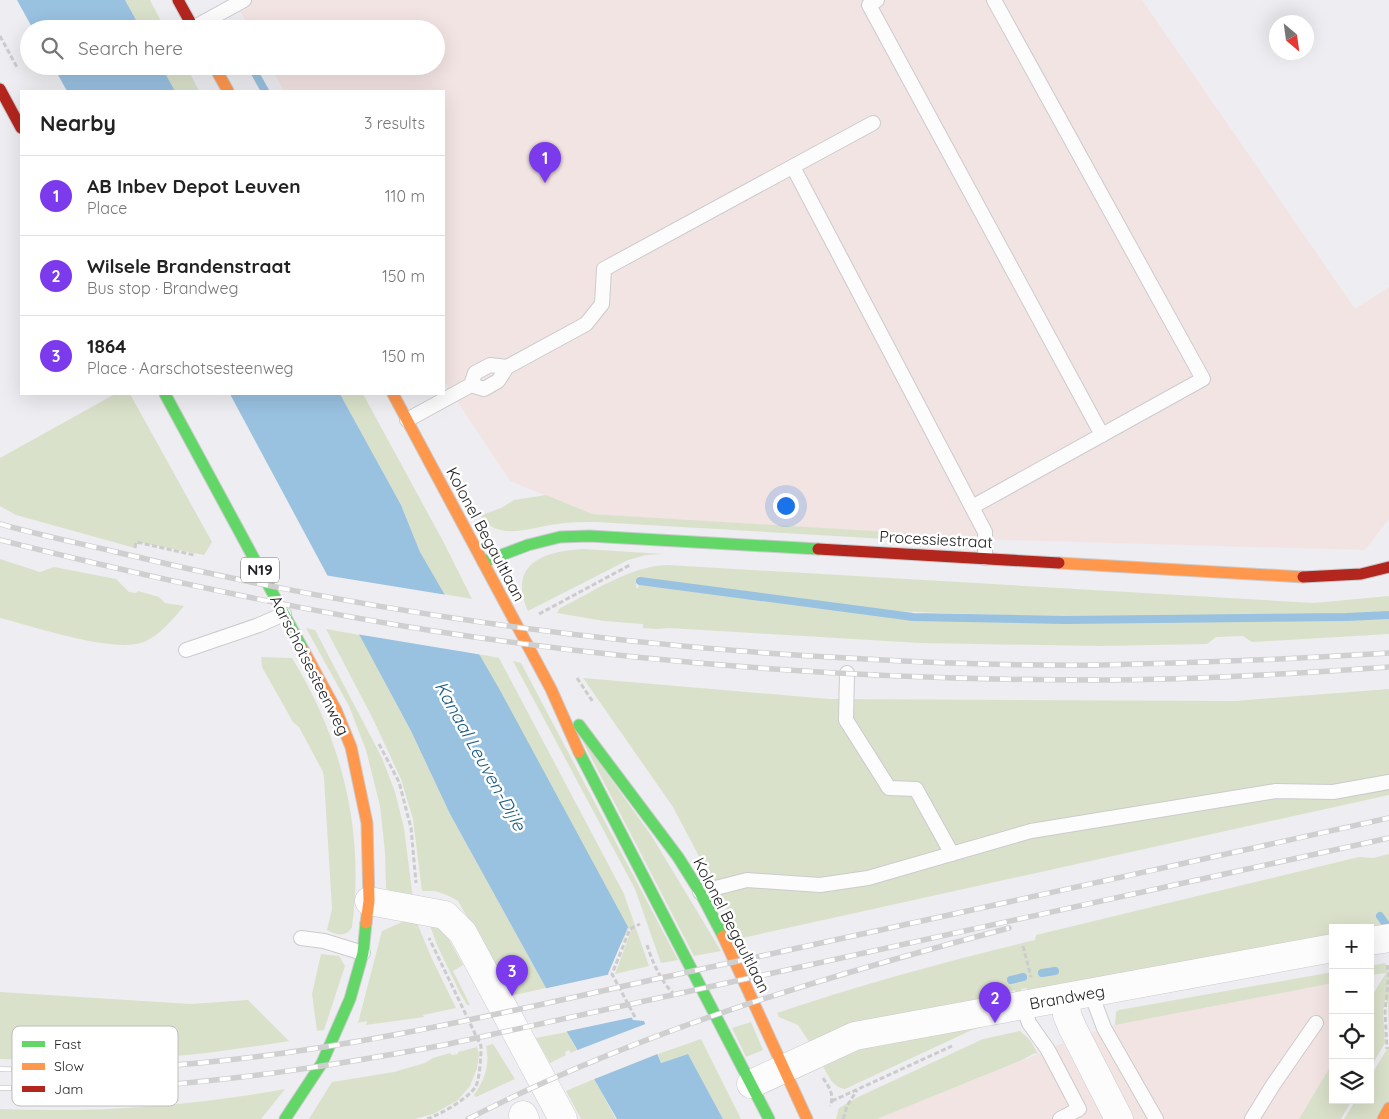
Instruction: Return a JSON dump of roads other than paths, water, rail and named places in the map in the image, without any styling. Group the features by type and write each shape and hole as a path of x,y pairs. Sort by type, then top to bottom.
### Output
{"main road":[{"path":"178,0 189,20"},
{"path":"219,75 227,90"},
{"path":"0,89 20,126"},
{"name":"Aarschotsesteenweg","path":"166,395 336,710 351,747 368,823 369,901 363,953 350,999 322,1063 286,1119"},
{"name":"Kolonel Begaultlaan","path":"394,395 551,689 574,742 769,1119"},
{"name":"Processiestraat","path":"483,562 528,545 560,537 589,536 1312,578 1358,575 1376,572 1389,566"},
{"name":"Kolonel Begaultlaan","path":"551,689 678,856 700,892 807,1119"},
{"path":"1383,1119 1389,1108"}],"street":[{"path":"369,901 446,915 462,933 563,1119"},
{"path":"1374,943 1388,951"},
{"name":"Brandweg","path":"751,1084 855,1036 1329,949"},
{"path":"1079,995 1067,1014 1119,1119"}],"lane":[{"path":"208,20 244,0"},
{"path":"972,507 1203,379 994,0"},
{"path":"871,2 1102,435"},
{"path":"407,420 471,385 475,373 490,365 507,367 586,324 602,304 604,269 872,123"},
{"path":"793,167 985,532 985,558"},
{"path":"186,650 259,625 284,614"},
{"path":"847,673 846,720 889,788 916,789 952,854"},
{"path":"700,892 747,880 820,885 868,878 1041,829 1276,791 1333,792 1389,782"},
{"path":"301,938 324,941 363,953"},
{"path":"1079,995 1104,1028 1156,1119"},
{"path":"1022,1006 1029,1023 1048,1050 1081,1114 1060,1119"},
{"path":"1252,1119 1316,1023"}],"water":[{"path":"17,0 125,0 136,20 28,20"},
{"path":"58,75 166,75 174,90 66,90"},
{"name":"Kanaal Leuven-Dijle","path":"231,395 341,395 401,505 420,552 501,692 628,927 608,974 633,1020 644,1021 661,1063 688,1054 723,1119 617,1119 567,1032 546,988 450,814 411,731"}],"waterway":[{"path":"256,75 264,90"},
{"path":"640,581 913,617 1065,620 1389,615"},
{"path":"1380,916 1385,923"},
{"path":"1042,973 1055,971"},
{"path":"1011,980 1023,977"}],"railway":[{"path":"0,524 206,573 388,608 479,622 663,644 879,660 1037,665 1209,662 1389,653"},
{"path":"0,540 216,590 379,622 516,643 680,661 763,668 928,677 1094,680 1242,676 1389,667"},
{"path":"178,1065 322,1047 445,1025 1389,818"},
{"path":"178,1083 289,1071 444,1045 1389,838"},
{"path":"468,1119 599,1059 733,1009 870,966 1009,928"},
{"path":"0,1069 12,1069"},
{"path":"0,1088 12,1088"}],"place":[{"name":"AB Inbev Depot Leuven","path":"545,183"},
{"name":"1864","path":"512,996"},
{"name":"Wilsele Brandenstraat","path":"995,1023"}]}
